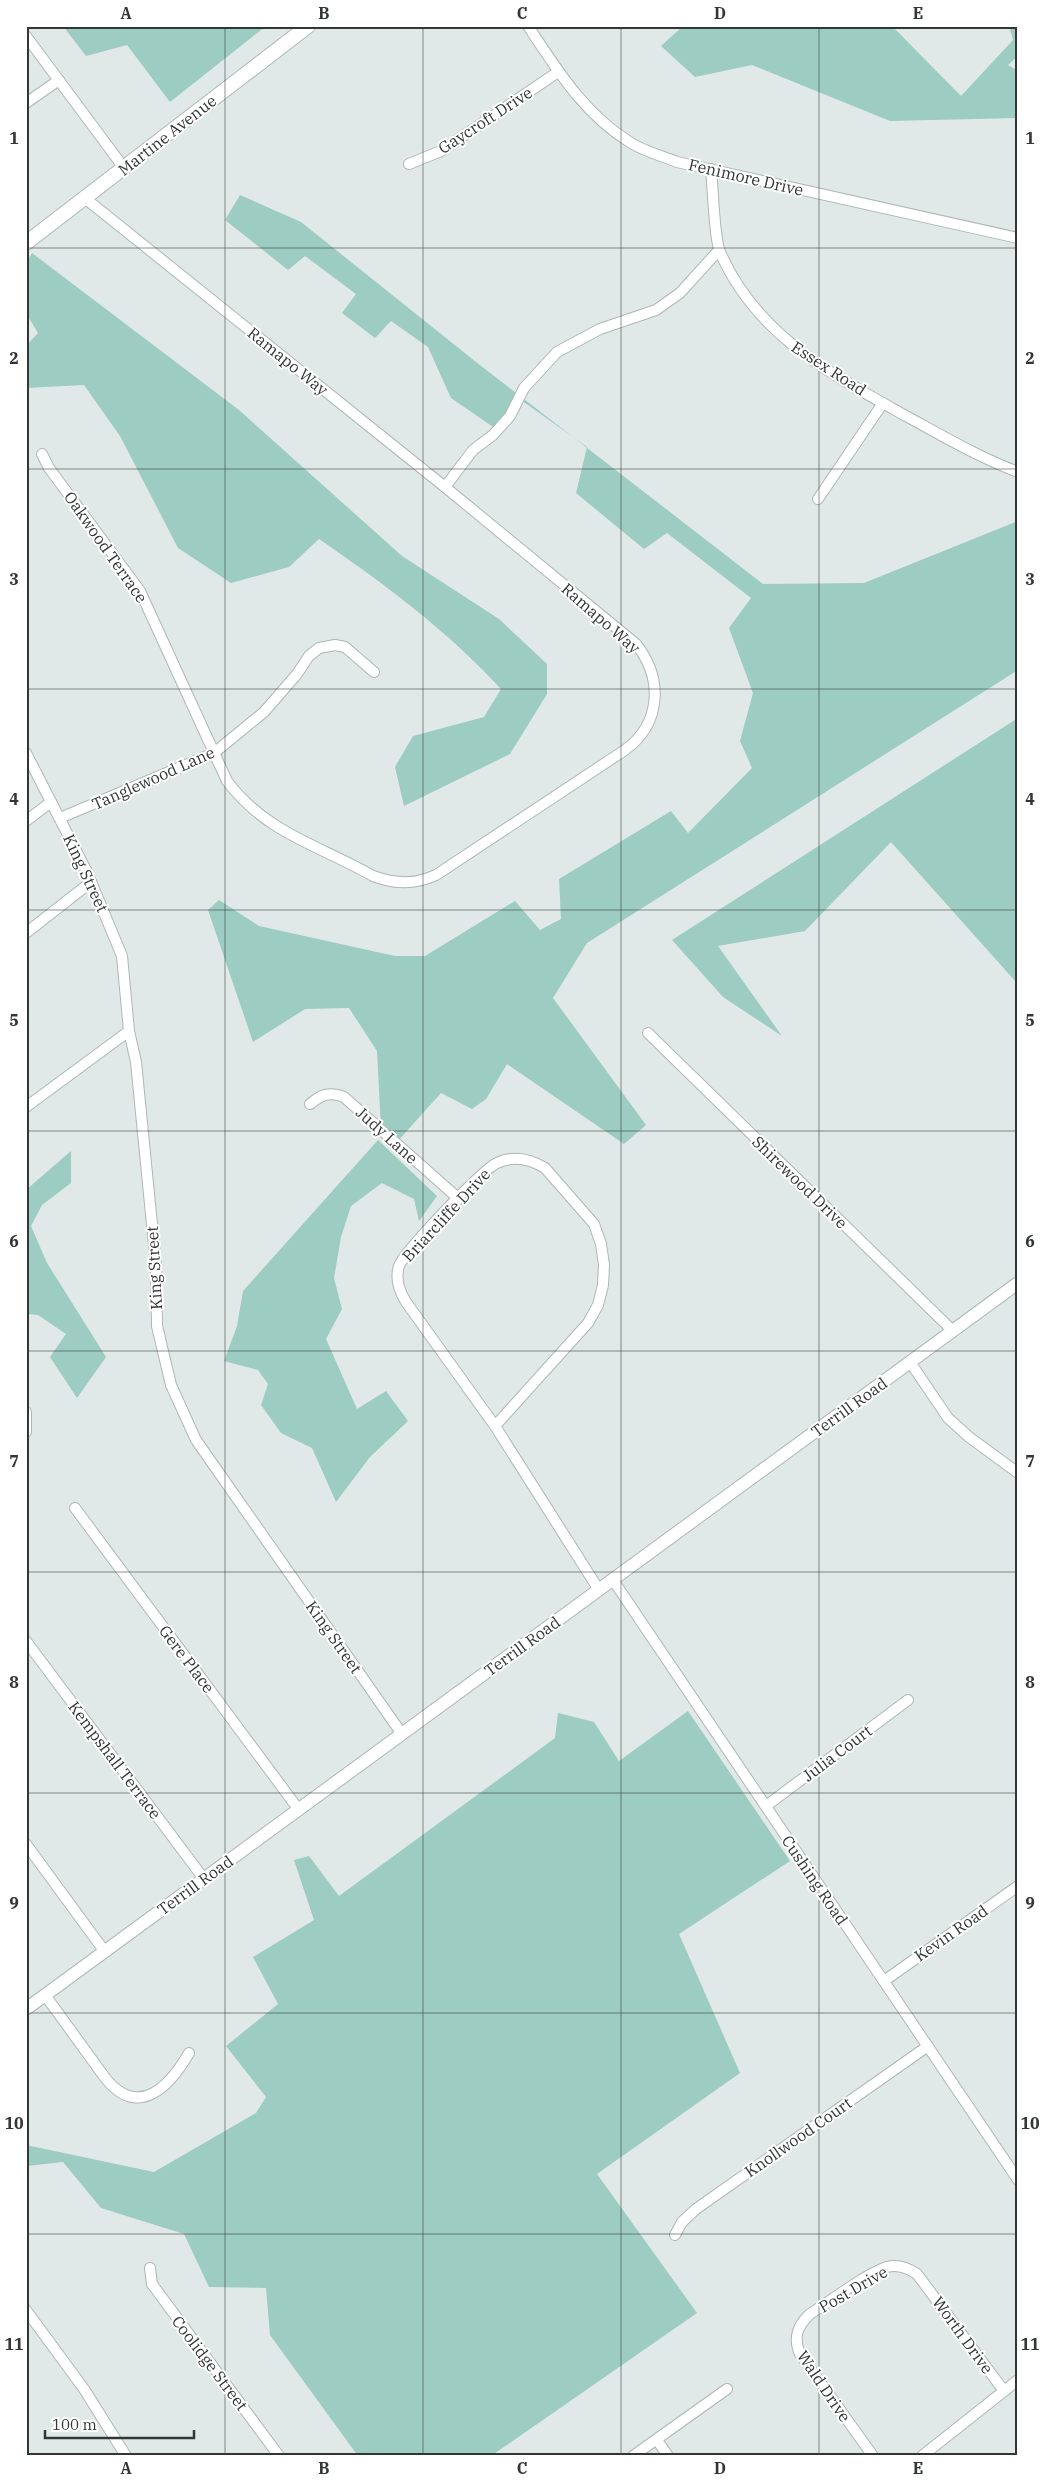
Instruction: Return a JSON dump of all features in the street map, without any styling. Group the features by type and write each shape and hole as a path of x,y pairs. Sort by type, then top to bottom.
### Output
{"main road":[{"name":"Martine Avenue","path":"26,243 86,199 308,26"}],"street":[{"name":"Fenimore Drive","path":"528,26 558,72 592,115 632,144 677,162 1018,238"},
{"path":"26,36 124,168"},
{"name":"Gaycroft Drive","path":"409,164 441,150 558,72"},
{"path":"26,104 59,80"},
{"name":"Essex Road","path":"711,169 719,250 738,287 761,317 800,352 835,376 985,459 1018,472"},
{"name":"Ramapo Way","path":"86,199 445,487 636,644 645,655 653,675 656,696 649,724 636,741 436,875 408,883 387,881 373,876 287,834 261,817 250,809 227,781 214,753"},
{"path":"445,487 473,450 493,435 510,416 524,388 557,352 600,329 656,310 680,292 719,250"},
{"path":"818,499 883,403"},
{"name":"Oakwood Terrace","path":"42,454 49,468 140,591 214,753"},
{"name":"Tanglewood Lane","path":"60,818 214,753 264,712 297,674 309,656 319,648 335,644 345,647 374,672"},
{"name":"King Street","path":"26,753 91,882 122,956 129,1031 136,1062 155,1256 157,1326 170,1385 196,1440 402,1734"},
{"path":"26,821 52,802"},
{"path":"26,933 91,882"},
{"path":"26,1107 129,1031"},
{"name":"Shirewood Drive","path":"648,1033 952,1331"},
{"name":"Judy Lane","path":"310,1104 320,1096 328,1094 344,1097 459,1199"},
{"name":"Briarcliffe Drive","path":"495,1426 588,1323 598,1305 603,1285 603,1254 594,1224 554,1176 536,1163 517,1159 498,1162 489,1168 403,1257 397,1280 406,1302 495,1426 598,1590"},
{"name":"Terrill Road","path":"26,2009 1018,1283"},
{"path":"910,1362 948,1418 969,1437 1018,1474"},
{"path":"26,1412 26,1432"},
{"name":"Gere Place","path":"75,1508 298,1810"},
{"name":"Cushing Road","path":"612,1580 1018,2180"},
{"name":"Kempshall Terrace","path":"26,1641 204,1879"},
{"name":"Julia Court","path":"766,1806 908,1700"},
{"path":"26,1844 105,1952"},
{"name":"Kevin Road","path":"884,1980 1018,1886"},
{"path":"46,1995 106,2079 117,2091 141,2097 157,2092 176,2075 189,2054"},
{"name":"Knollwood Court","path":"675,2235 682,2222 696,2209 928,2046"},
{"name":"Post Drive","path":"810,2314 888,2266 905,2267 921,2279"},
{"name":"Coolidge Street","path":"150,2268 152,2284 279,2456"},
{"name":"Worth Drive","path":"921,2279 1004,2390"},
{"path":"26,2310 84,2389 126,2456"},
{"name":"Wald Drive","path":"810,2314 798,2329 797,2346 873,2456"},
{"path":"922,2456 1018,2380"},
{"path":"634,2456 727,2388"},
{"path":"657,2440 668,2456"}],"green space":[{"path":"63,26 266,26 170,102 127,45 86,56"},
{"path":"683,26 892,26 961,96 1013,40 1009,26 1018,26 1018,56 1008,65 1018,71 1018,118 890,121 752,65 695,77 661,46"},
{"path":"240,195 301,222 573,437 521,400 499,431 451,398 428,347 391,321 375,338 342,313 356,294 305,256 288,270 225,220"},
{"path":"32,253 239,410 402,556 499,619 547,664 547,694 510,754 404,806 395,767 413,736 484,717 501,689 459,647 414,609 319,539 289,567 231,583 178,548 120,436 84,385 26,388 26,346 38,333 26,313 26,263"},
{"path":"587,448 763,584 864,583 1018,521 1018,670 587,943 553,998 646,1125 624,1144 507,1064 486,1099 472,1109 441,1093 396,1143 381,1129 377,1051 349,1008 305,1009 253,1042 208,910 219,900 259,926 395,956 425,956 515,901 540,930 561,919 559,879 671,811 688,833 752,768 740,741 753,693 729,628 751,598 667,533 644,549 576,493"},
{"path":"1018,718 1018,980 1016,982 891,842 805,931 718,946 782,1036 723,997 672,940"},
{"path":"378,1140 437,1196 419,1221 414,1199 382,1183 351,1206 341,1237 334,1278 342,1309 326,1339 357,1409 386,1391 408,1421 370,1457 336,1502 312,1448 281,1433 261,1405 268,1384 258,1370 224,1361 237,1326 243,1291"},
{"path":"71,1151 71,1183 42,1205 31,1226 47,1263 106,1357 77,1398 50,1357 66,1334 38,1315 26,1314 26,1190"},
{"path":"688,1711 790,1861 679,1934 740,2073 597,2174 697,2313 491,2456 358,2456 270,2335 266,2288 209,2287 184,2234 101,2208 63,2162 26,2166 26,2145 154,2172 256,2113 266,2097 226,2046 278,2004 253,1957 314,1920 294,1860 309,1856 339,1896 555,1738 558,1713 594,1722 619,1761"}]}
